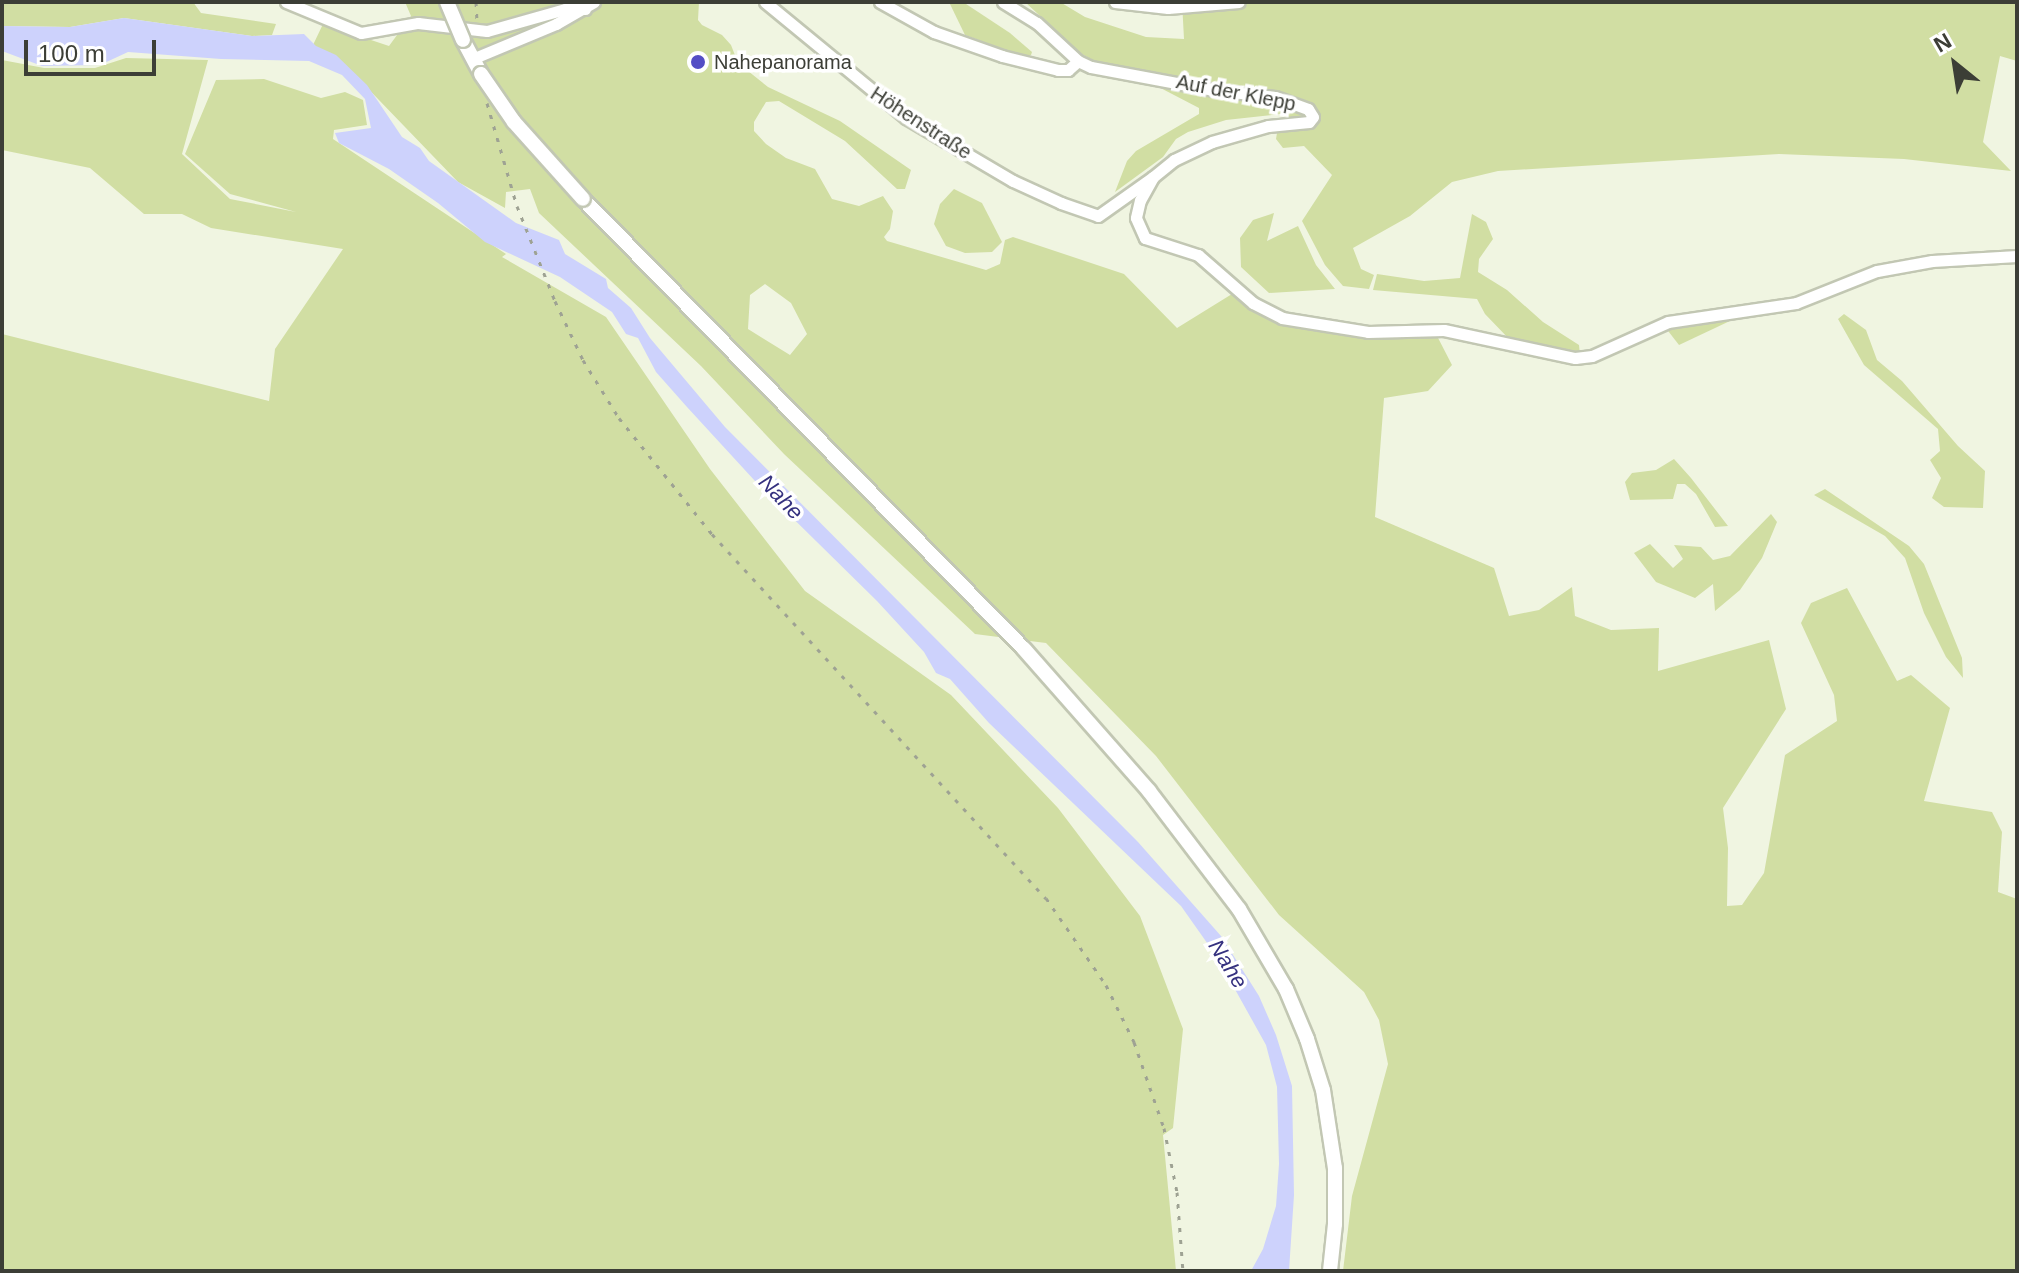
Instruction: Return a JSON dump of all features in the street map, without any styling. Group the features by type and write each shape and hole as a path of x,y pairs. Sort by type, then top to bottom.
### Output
{"main road":[{"path":"447,2 481,74 546,160 952,573 1077,707 1159,803 1239,909 1286,989 1307,1039 1323,1090 1332,1143 1336,1199 1330,1271"}],"street":[{"path":"286,2 355,32 418,23 465,31 487,31 565,9 589,6"},
{"name":"Höhenstraße","path":"765,2 906,118 1013,181 1095,217"},
{"path":"880,2 934,32 1002,56 1058,70 1068,70 1078,61 1037,23 1003,2"},
{"path":"1115,2 1168,8 1239,2"},
{"path":"472,59 589,6"},
{"name":"Auf der Klepp","path":"1078,61 1091,67 1292,100 1311,113 1309,122 1268,126 1194,149 1095,217"},
{"path":"1153,177 1137,208 1138,226 1145,238 1198,255 1241,295 1282,318 1368,332 1444,330 1575,358 1599,353 1668,322 1796,303 1877,271 1932,261 2017,256"}],"green space":[{"path":"2,2 193,2 201,13 276,24 272,35 252,36 124,18 70,27 2,26"},
{"path":"405,2 699,2 698,20 702,25 722,35 731,45 738,63 768,87 840,121 911,170 905,189 897,189 845,141 779,101 766,102 754,122 754,131 766,144 786,158 815,169 832,199 859,206 883,196 893,211 890,229 884,237 887,241 986,270 1000,264 1005,240 1013,237 1124,274 1177,328 1232,294 1279,322 1436,334 1452,365 1428,391 1384,398 1375,517 1494,568 1509,616 1539,610 1572,587 1575,616 1611,630 1659,628 1658,671 1769,640 1786,709 1723,808 1728,848 1727,906 1742,905 1764,873 1785,755 1837,721 1834,695 1801,623 1811,603 1847,588 1897,681 1911,675 1950,708 1924,801 1992,812 2002,832 1998,892 2017,899 2017,1271 1343,1271 1352,1196 1388,1064 1379,1020 1364,992 1279,915 1156,756 1046,643 975,634 784,454 701,366 539,213 530,189 506,192 505,208 458,182 351,71 313,45 323,24 389,46 411,16","holes":["765,284 791,303 807,334 790,355 748,329 750,295"]},
{"path":"949,2 963,2 1010,33 1032,52 1031,55 1025,57 965,35"},
{"path":"1025,2 1060,2 1085,17 1146,37 1184,39 1182,2 2017,2 2017,61 2000,56 1983,142 2011,171 1904,159 1779,154 1498,171 1452,182 1410,216 1353,248 1361,269 1374,275 1369,289 1343,286 1325,265 1302,221 1332,175 1304,146 1283,148 1276,139 1277,133 1297,124 1280,114 1226,120 1188,132 1176,139 1163,157 1115,192 1127,161 1136,151 1199,114 1199,108 1149,82 1097,72 1094,61 1080,53"},
{"path":"126,58 208,60 182,154 230,199 296,212 230,194 185,154 216,80 264,79 321,98 345,92 363,100 367,125 334,130 333,139 506,254 502,257 606,317 710,469 805,591 951,695 1058,808 1140,916 1183,1029 1173,1128 1163,1135 1176,1271 2,1271 2,334 269,401 275,349 343,249 211,228 182,214 144,214 90,168 2,150 2,60 44,68 95,68"},
{"path":"954,189 982,203 1002,242 992,252 965,253 946,246 934,224 940,204"},
{"path":"1274,213 1267,241 1298,226 1316,265 1335,289 1269,293 1241,267 1240,238 1253,220"},
{"path":"1472,214 1486,222 1493,239 1479,259 1478,272 1507,290 1543,322 1579,345 1580,355 1511,341 1485,314 1477,299 1373,290 1377,274 1424,281 1460,278"},
{"path":"1844,314 1866,330 1877,360 1902,381 1958,446 1985,471 1983,508 1944,507 1932,498 1941,478 1930,460 1940,451 1938,429 1864,365 1838,319"},
{"path":"1728,317 1732,320 1679,345 1665,327"},
{"path":"1674,459 1728,526 1715,527 1696,494 1685,484 1677,484 1673,499 1630,500 1625,482 1632,473 1656,470"},
{"path":"1825,489 1909,546 1924,564 1962,658 1963,678 1946,657 1924,613 1905,558 1885,536 1814,495"},
{"path":"1771,514 1777,522 1762,558 1740,590 1715,611 1713,584 1695,598 1656,582 1634,553 1650,544 1673,568 1683,559 1674,545 1701,547 1713,560 1730,556"}],"water":[{"name":"Nahe","path":"124,18 252,36 304,34 316,46 336,55 367,85 402,137 420,148 429,161 516,223 559,240 565,254 606,279 608,288 631,308 650,338 725,427 1138,842 1221,936 1259,996 1276,1035 1292,1086 1294,1195 1289,1271 1251,1271 1263,1249 1276,1206 1279,1164 1277,1087 1266,1045 1217,957 1181,906 989,723 950,679 936,673 924,652 877,601 755,481 687,407 656,372 638,338 626,334 612,312 560,277 485,242 438,203 389,169 339,143 335,133 371,128 365,99 342,75 309,61 128,52 100,65 42,66 2,51 2,26 70,27"}],"railway":[{"path":"476,2 477,19"},
{"path":"487,103 517,206 555,301 583,360 619,418 712,534 1046,898 1106,985 1134,1042 1164,1128 1177,1192 1183,1271"}],"place":[{"name":"Nahepanorama","path":"698,62"}]}
